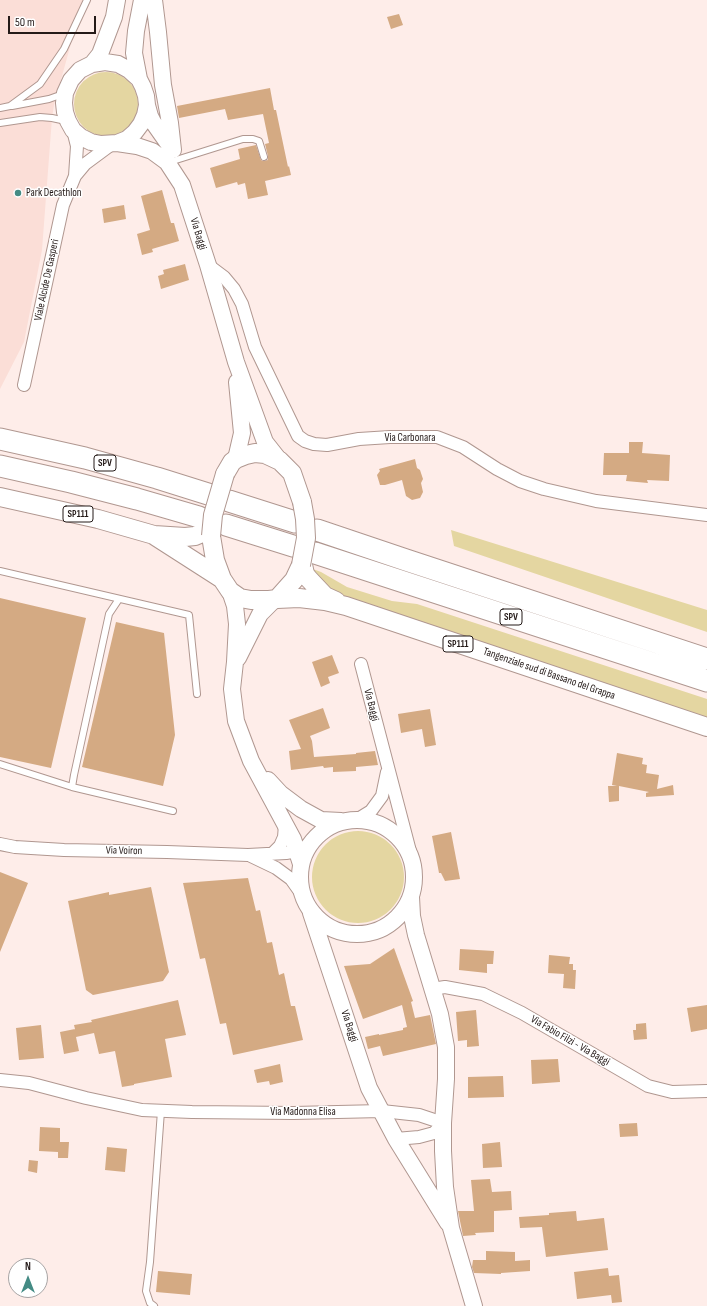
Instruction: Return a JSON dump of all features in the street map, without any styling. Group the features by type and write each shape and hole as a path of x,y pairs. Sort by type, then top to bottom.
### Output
{"highway":[{"name":"SPV","path":"0,439 85,458 208,494"},
{"name":"SPV","path":"0,466 137,499 303,558 707,681"},
{"path":"229,501 295,522"},
{"name":"SPV","path":"317,530 707,659"}],"main road":[{"name":"Viale Alcide De Gasperi","path":"92,64 100,54 114,16 117,0"},
{"path":"142,0 136,31 134,53 139,79 146,96 150,116 175,155"},
{"path":"154,0 163,85 175,155 182,185"},
{"name":"Viale Alcide De Gasperi","path":"71,126 65,112 65,93 70,80 80,70 92,64 105,62 118,64 129,70 139,79"},
{"name":"Viale Alcide De Gasperi","path":"115,144 127,139 138,128 145,115 147,105"},
{"path":"71,126 81,137 91,142 115,144"},
{"name":"Via Baggi","path":"115,144 137,146 152,151 167,162 182,185 208,265 236,362 265,442 280,461"},
{"name":"Via Baggi","path":"236,362 242,433 236,459"},
{"path":"226,585 215,560 210,525 225,474 232,462 236,459 255,453 265,454 280,461 292,473 298,487 306,519 306,538 303,558 294,580 276,599"},
{"name":"Tangenziale sud di Bassano del Grappa","path":"0,497 98,519 154,535 185,537 195,536 210,525"},
{"name":"Tangenziale sud di Bassano del Grappa","path":"154,535 182,554 202,565 240,598 251,600 299,598 325,601 346,606 707,727"},
{"name":"Tangenziale sud di Bassano del Grappa","path":"303,558 308,578 325,596 346,606"},
{"name":"Via Baggi","path":"226,585 235,606 237,624 232,689 236,721 251,761 302,854"},
{"name":"Via Baggi","path":"235,662 260,614 276,599"},
{"name":"Via Baggi","path":"251,761 281,794 301,809 321,820 341,821 358,819 375,822 390,829 402,841 411,855 415,883 411,897 404,910 393,922 380,930 364,934 349,934 334,929 321,921 307,903"},
{"name":"Via Baggi","path":"341,821 328,827 317,835 302,854 299,875 300,886 369,1088 424,1187 451,1228"},
{"name":"Via Baggi","path":"411,897 412,916 416,935 440,1014 446,1047 446,1079 443,1123 445,1187 451,1228 474,1306"}],"street":[{"name":"Viale Alcide De Gasperi","path":"24,385 63,205 75,176 77,146 71,126"},
{"name":"Viale Alcide De Gasperi","path":"75,176 86,164 115,144"},
{"name":"Via Carbonara","path":"208,265 224,277 234,289 242,304 255,347 294,429 298,436 305,441 314,444 327,445 359,439 390,437 437,437 463,447 497,469 520,481 544,489 596,501 707,515"},
{"name":"Via Baggi","path":"361,664 411,855"},
{"name":"Via Baggi","path":"358,819 371,811 382,796 388,769"},
{"path":"272,854 280,846 284,837 285,825"},
{"name":"Via Voiron","path":"0,844 15,847 64,850 248,855 302,854"},
{"name":"Via Voiron","path":"248,855 276,868 291,880 307,903"},
{"name":"Via Fabio Filzi - Via Baggi","path":"432,989 445,987 483,994 522,1013 648,1086 672,1092 707,1091"},
{"name":"Via Madonna Elisa","path":"0,1080 29,1083 86,1098 142,1110 285,1113 382,1111 419,1115 443,1123"},
{"path":"396,1139 419,1137 434,1133 443,1123"}],"lane":[{"path":"10,106 40,84 64,49 87,0"},
{"path":"0,108 49,99 65,93"},
{"path":"0,123 40,117 52,118 71,126"},
{"path":"175,155 244,139 253,139 259,141 264,157"},
{"path":"0,571 189,615 197,694"},
{"path":"72,787 109,614 119,599"},
{"path":"0,764 72,787 173,811"},
{"path":"154,1306 150,1303 146,1291 150,1262 161,1111"}],"shaded area":[{"path":"0,0 83,0 54,105 42,250 24,342 0,389"},
{"path":"106,72 124,78 132,86 138,104 132,122 124,130 106,136 88,130 80,122 74,104 80,86 88,78"},
{"path":"451,530 707,610 707,632 454,546"},
{"path":"310,568 321,572 347,587 392,601 417,604 707,699 707,719 346,598 316,580"},
{"path":"358,831 376,835 390,845 400,859 404,877 400,895 390,909 376,919 358,923 340,919 326,909 316,895 312,877 316,859 326,845 340,835"}],"building":[{"path":"399,14 403,25 391,29 387,17"},
{"path":"270,88 274,110 276,110 291,175 265,181 268,195 248,199 245,183 238,185 237,182 216,188 210,168 240,159 238,149 256,145 261,160 268,160 265,144 269,143 263,114 228,120 225,109 179,118 177,106"},
{"path":"162,190 171,223 174,223 179,241 152,249 153,252 142,255 137,234 150,230 141,196"},
{"path":"124,205 126,219 104,223 102,209"},
{"path":"185,264 189,280 161,289 158,276 164,274 163,270"},
{"path":"629,442 643,442 642,453 670,455 669,481 647,480 648,483 626,481 627,475 603,475 604,453 629,453"},
{"path":"415,459 417,468 420,470 423,479 421,483 423,492 420,498 412,500 406,496 402,480 380,485 377,475 380,471 379,469"},
{"path":"0,598 86,618 51,768 0,757"},
{"path":"116,622 164,633 175,735 163,786 82,767"},
{"path":"332,655 339,673 328,677 330,683 321,687 312,662"},
{"path":"323,708 330,728 310,736 314,757 375,751 378,765 356,767 356,771 333,772 333,767 324,768 323,766 291,770 289,751 301,749 289,720"},
{"path":"430,709 436,745 425,747 422,729 401,733 398,714"},
{"path":"617,753 643,758 642,764 647,765 646,773 659,775 657,789 673,785 674,795 646,797 646,793 649,792 619,786 619,801 609,802 608,786 617,786 612,785"},
{"path":"451,832 460,879 445,881 441,873 439,873 432,836"},
{"path":"0,872 28,883 0,952"},
{"path":"248,878 256,911 260,910 267,943 272,942 279,975 284,973 291,1006 295,1006 303,1040 233,1055 226,1023 220,1024 205,958 200,959 183,883"},
{"path":"151,887 169,972 163,981 93,995 86,990 68,901 109,892 109,895"},
{"path":"394,948 413,1001 411,1002 415,1018 430,1015 436,1044 383,1056 380,1046 368,1049 365,1037 403,1030 403,1028 407,1027 402,1005 363,1019 344,966 370,964"},
{"path":"460,949 494,951 493,964 487,964 487,973 459,970"},
{"path":"549,955 570,957 569,964 573,964 573,970 576,970 575,989 563,988 564,974 548,973"},
{"path":"178,1000 186,1035 165,1039 172,1077 122,1087 115,1051 99,1054 94,1033 76,1037 79,1051 64,1054 60,1032 75,1029 74,1025 92,1022 91,1020"},
{"path":"707,1005 707,1029 691,1032 687,1008"},
{"path":"476,1010 479,1046 467,1047 467,1040 458,1041 456,1012"},
{"path":"646,1023 647,1039 634,1040 633,1030 636,1030 636,1024"},
{"path":"41,1025 44,1058 19,1060 16,1028"},
{"path":"558,1059 560,1082 532,1084 531,1060"},
{"path":"280,1064 283,1082 270,1085 269,1081 257,1083 254,1070"},
{"path":"503,1076 504,1097 468,1098 468,1077"},
{"path":"637,1123 638,1136 620,1137 619,1124"},
{"path":"40,1127 60,1128 60,1142 69,1142 68,1158 58,1158 58,1152 39,1151"},
{"path":"500,1142 502,1167 483,1168 482,1144"},
{"path":"107,1147 127,1149 125,1172 105,1170"},
{"path":"29,1160 38,1161 37,1173 28,1171"},
{"path":"490,1179 492,1192 511,1191 512,1210 494,1211 494,1232 475,1233 476,1235 463,1236 458,1211 474,1211 471,1180"},
{"path":"576,1211 577,1221 604,1218 608,1250 546,1257 542,1227 520,1228 519,1217"},
{"path":"486,1251 515,1252 515,1261 530,1260 530,1271 501,1274 474,1273 472,1267 473,1260 486,1260"},
{"path":"608,1268 609,1276 619,1275 622,1302 612,1303 611,1295 577,1299 574,1272"},
{"path":"158,1271 192,1274 190,1295 156,1292"}],"place":[{"name":"Park Decathlon","path":"18,193"}]}
